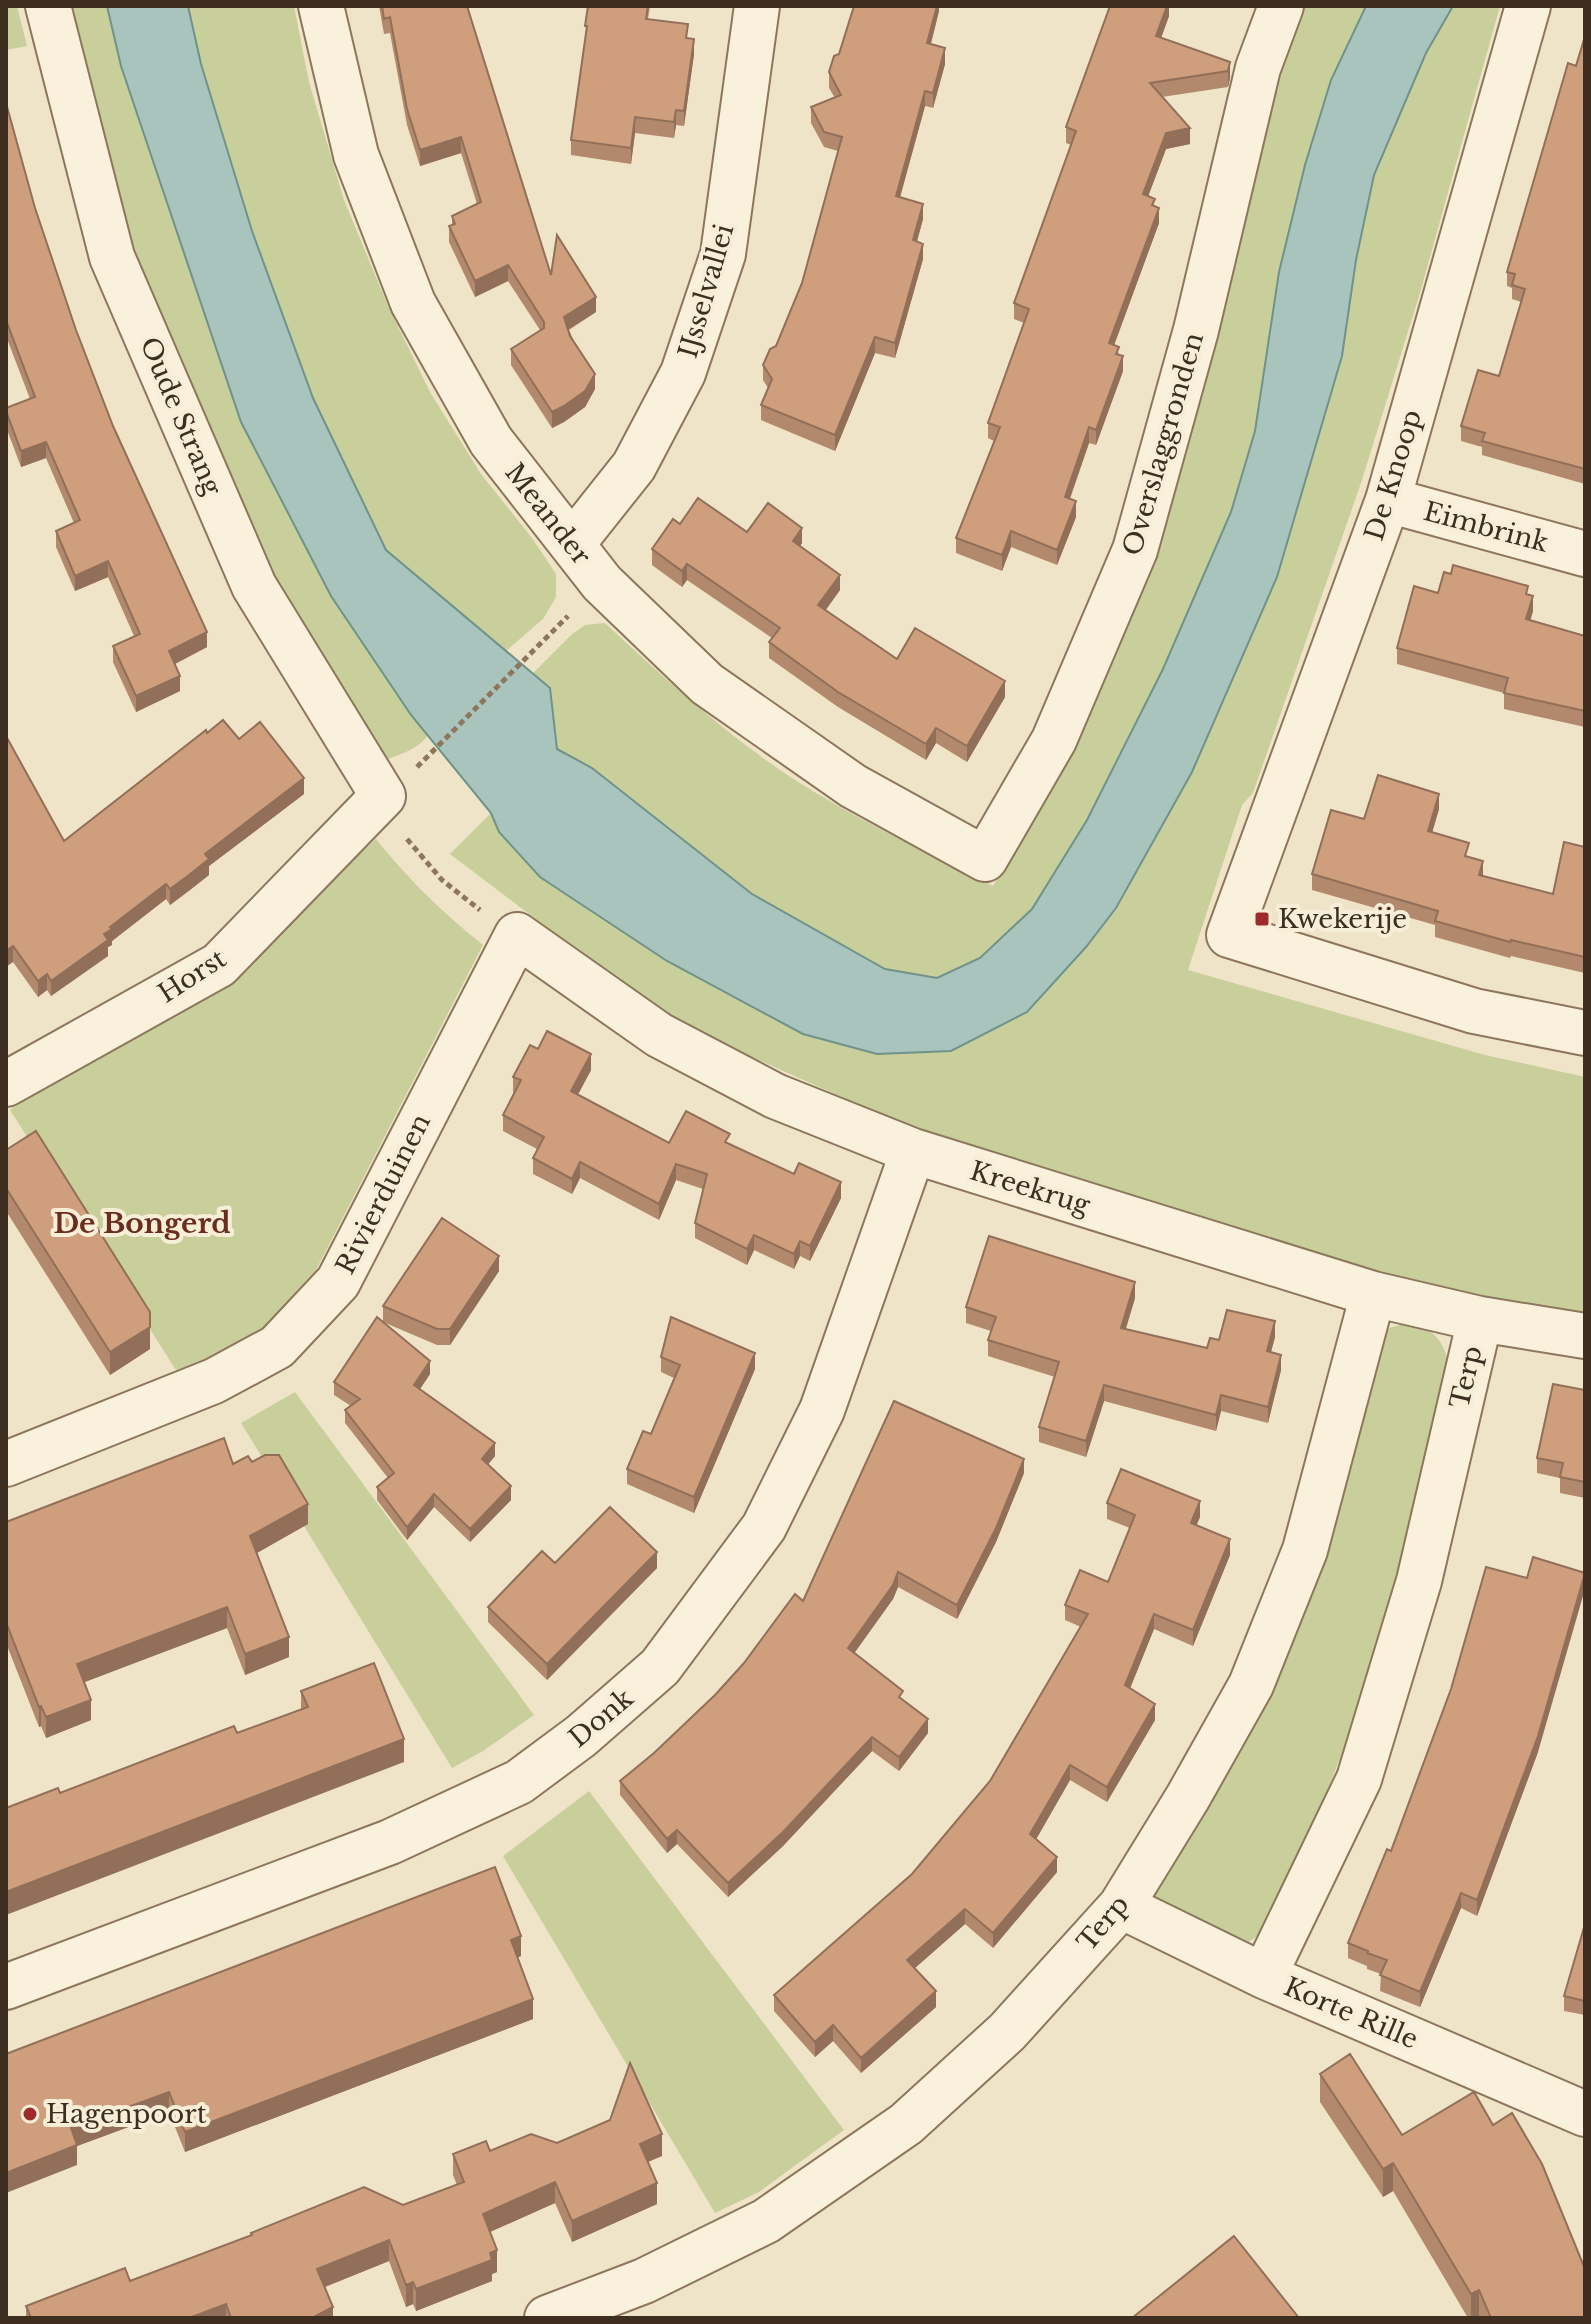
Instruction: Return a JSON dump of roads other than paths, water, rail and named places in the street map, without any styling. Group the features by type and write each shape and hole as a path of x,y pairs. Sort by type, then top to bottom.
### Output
{"street":[{"name":"Oude Strang","path":"48,6 112,257 254,586 383,796"},
{"name":"Meander","path":"321,6 356,155 413,303 491,441 602,583 707,684 853,786 985,859"},
{"name":"IJsselvallei","path":"572,544 634,466 683,373 723,254 757,6"},
{"name":"Overslaggronden","path":"985,859 1054,740 1135,550 1196,330 1258,68 1281,6"},
{"name":"De Knoop","path":"1528,6 1388,500 1229,935 1474,1011 1585,1033"},
{"name":"Eimbrink","path":"1388,500 1585,554"},
{"name":"Horst","path":"7,1081 219,965 383,796"},
{"name":"Kreekrug","path":"517,935 659,1035 775,1096 913,1151 1373,1294 1480,1319 1585,1336"},
{"name":"Rivierduinen","path":"6,1464 214,1381 277,1347 338,1282 517,935"},
{"name":"Donk","path":"6,1987 390,1842 519,1782 581,1736 660,1667 764,1527 822,1410 913,1151"},
{"name":"Terp","path":"547,2318 644,2281 766,2221 906,2124 1007,2032 1121,1906 1188,1797 1251,1685 1305,1550 1373,1294"},
{"name":"Terp","path":"1264,1976 1359,1779 1419,1581 1480,1319"},
{"name":"Korte Rille","path":"1121,1906 1264,1976 1585,2114"}],"water":[{"path":"107,6 188,6 201,64 252,231 313,398 386,550 550,688 557,749 592,768 752,894 885,969 937,978 980,958 1032,909 1087,820 1163,669 1231,512 1255,431 1279,272 1305,165 1331,80 1366,6 1453,6 1426,53 1374,175 1356,260 1342,356 1277,577 1192,772 1116,908 1086,947 1027,1012 951,1051 877,1054 803,1034 667,961 540,877 499,832 491,813 411,715 331,596 241,422 121,66"}],"place":[{"name":"Kwekerije","path":"1262,919"},
{"name":"Hagenpoort","path":"30,2114"}],"district":[{"name":"De Bongerd","path":"142,1223"}]}
